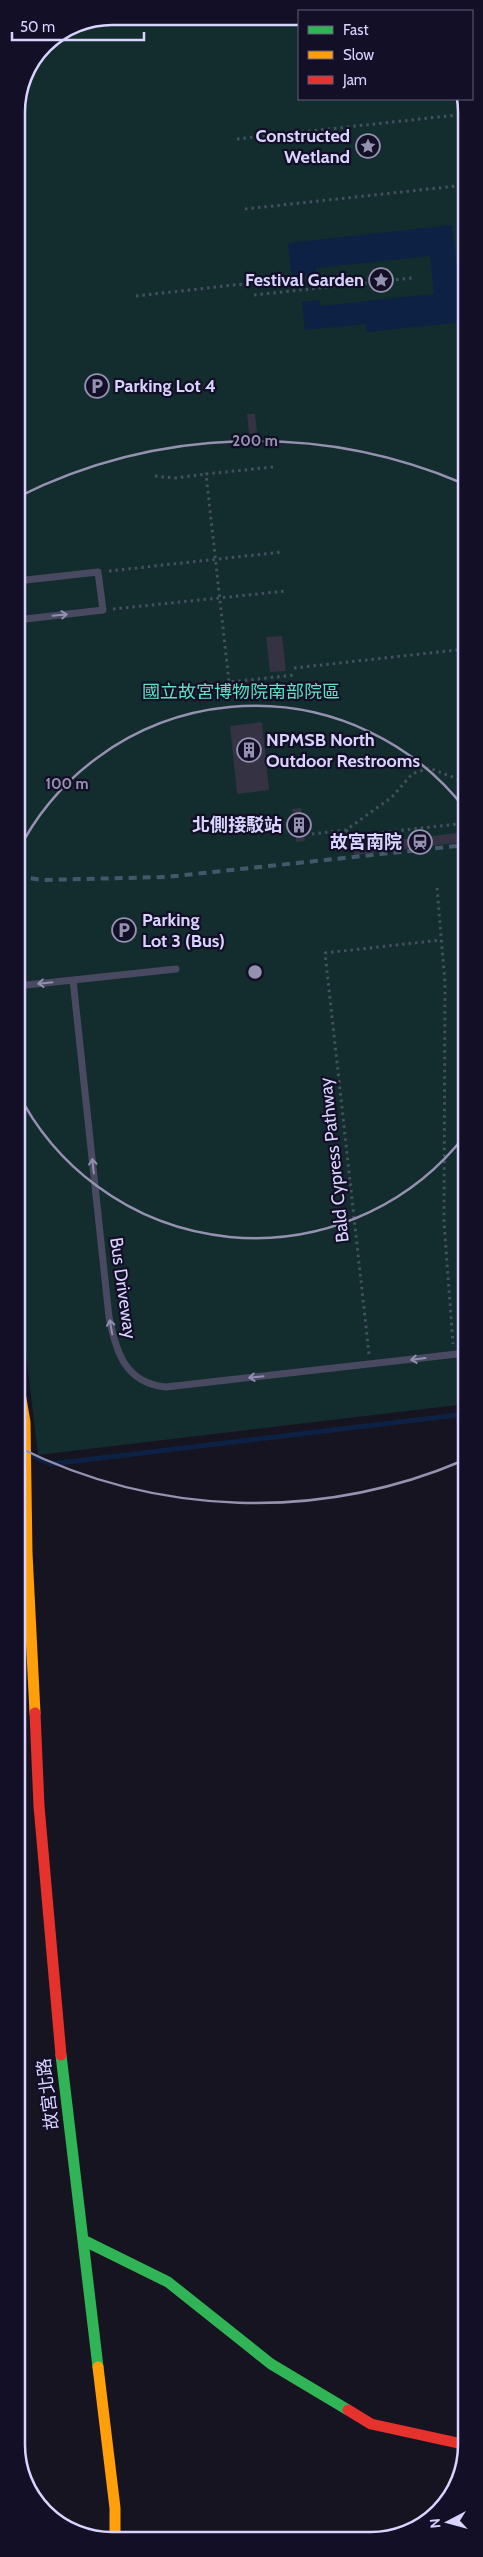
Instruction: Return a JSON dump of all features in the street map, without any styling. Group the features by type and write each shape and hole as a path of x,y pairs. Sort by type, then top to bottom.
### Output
{"street":[{"name":"故宮北路","path":"25,1422 27,1553 40,1816 60,2049 115,2508 115,2532"},
{"name":"故宮北路","path":"25,1544 27,1553"},
{"path":"83,2240 168,2282 271,2364 371,2424 458,2443"}],"lane":[{"path":"25,580 98,572 102,610 25,619"},
{"path":"25,985 176,969"},
{"name":"Bus Driveway","path":"73,980 109,1317 114,1345 123,1363 135,1375 152,1386 166,1387 458,1355"}],"path":[{"path":"237,139 458,115"},
{"path":"245,209 458,186"},
{"path":"254,295 412,278"},
{"path":"136,296 252,283"},
{"path":"155,476 175,478 273,467"},
{"path":"206,474 229,682"},
{"path":"98,572 282,552"},
{"path":"102,610 286,591"},
{"path":"294,668 458,650"},
{"path":"197,685 295,674"},
{"path":"312,834 346,830 392,797 412,774 429,768 458,779"},
{"path":"346,830 351,836 458,824"},
{"path":"437,888 445,983 444,1222 454,1355"},
{"name":"Bald Cypress Pathway","path":"370,1365 325,953 442,940"}],"green space":[{"name":"國立故宮博物院南部院區","path":"112,25 298,25 298,100 457,100 458,1405 38,1455 25,1345 25,106 28,89 34,73 55,46 78,32 95,27"}],"water":[{"path":"452,225 458,278 458,323 367,332 366,324 305,330 302,302 319,300 320,306 434,294 430,256 316,268 316,274 292,276 288,243"}],"building":[{"path":"247,414 255,414 257,433 249,434"},
{"path":"282,636 286,671 270,672 266,637"},
{"name":"NPMSB North Outdoor Restrooms","path":"262,722 269,790 237,794 230,726"},
{"name":"北側接駁站","path":"301,808 305,841 296,842 292,809"},
{"path":"458,833 458,843 354,855 353,845"}],"waterway":[{"path":"29,1454 51,1464 458,1415"}],"railway":[{"path":"25,877 42,880 166,877 458,846"}],"traffic: fast":[{"path":"61,2055 98,2367"},
{"path":"83,2240 168,2282 271,2364 348,2410"}],"traffic: slow":[{"path":"25,1422 27,1553 35,1713"},
{"path":"98,2367 115,2508 115,2532"}],"traffic: jam":[{"path":"35,1713 39,1806 61,2055"},
{"path":"348,2410 371,2424 458,2443"}],"place":[{"name":"Constructed Wetland","path":"368,146"},
{"name":"Festival Garden","path":"381,280"},
{"name":"Parking Lot 4","path":"97,386"},
{"name":"NPMSB North Outdoor Restrooms","path":"249,750"},
{"name":"北側接駁站","path":"299,825"},
{"name":"故宮南院","path":"420,842"},
{"name":"Parking Lot 3 (Bus)","path":"124,930"}]}
